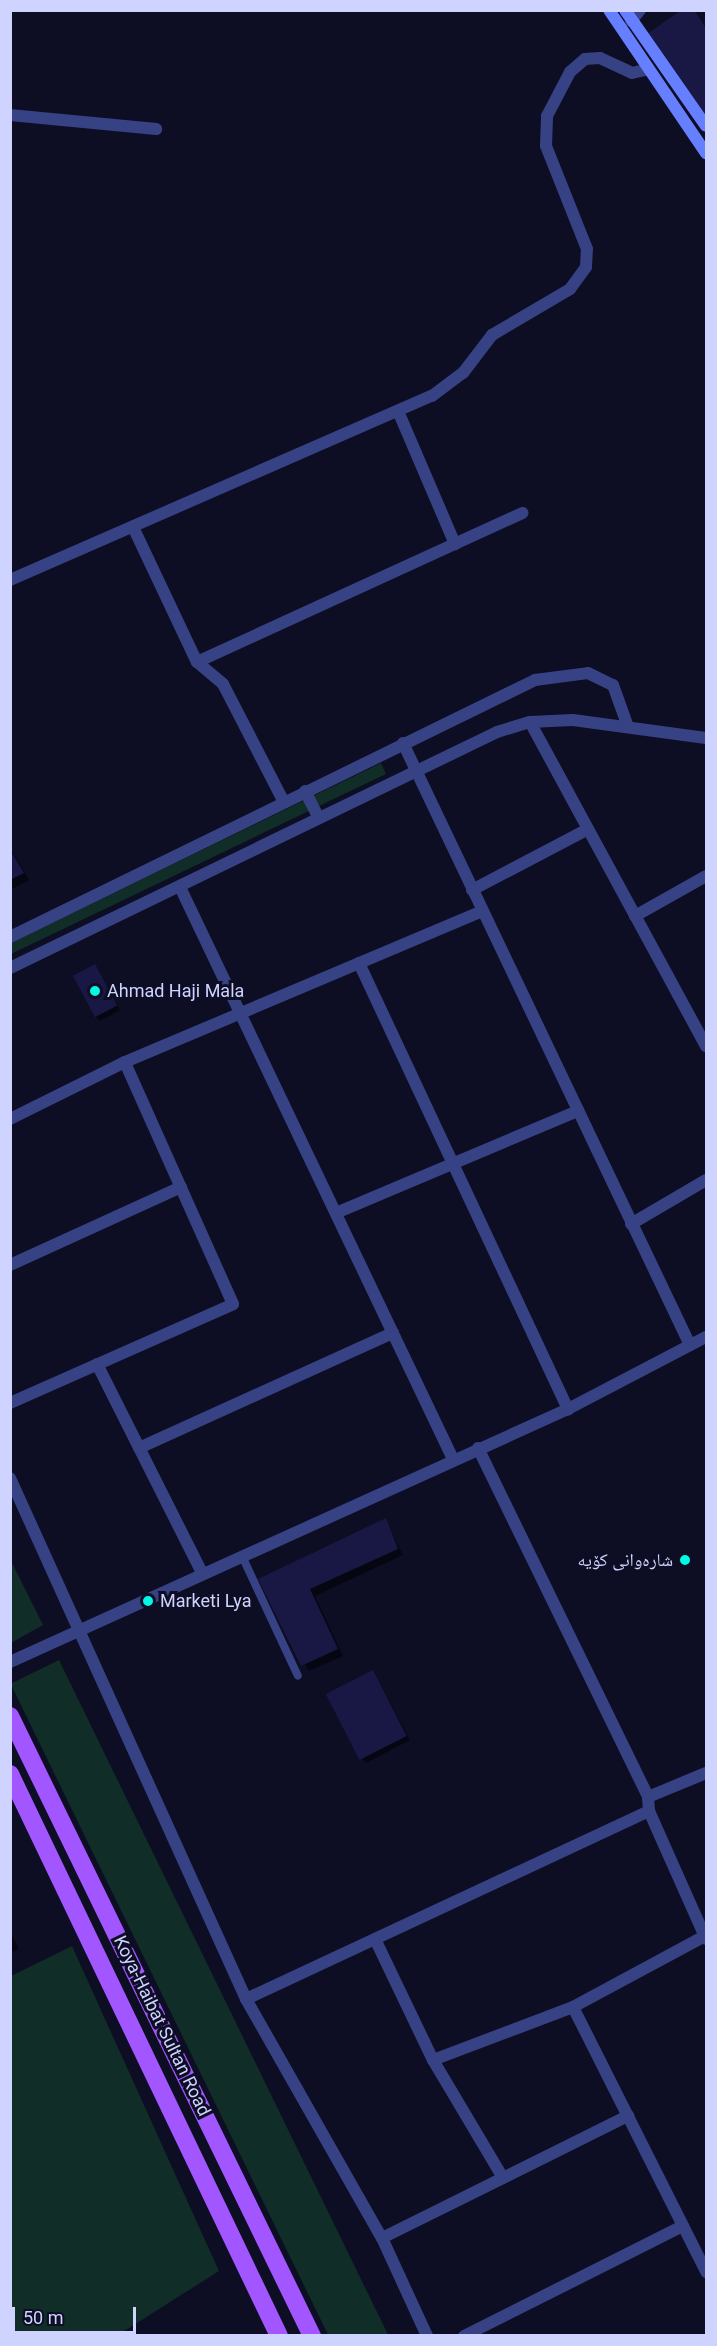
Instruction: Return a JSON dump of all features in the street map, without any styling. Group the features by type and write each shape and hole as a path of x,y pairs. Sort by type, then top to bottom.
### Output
{"main road":[{"name":"Koya-Haibat Sultan Road","path":"10,1716 312,2336"},
{"name":"Koya-Haibat Sultan Road","path":"10,1774 279,2336"}],"street":[{"path":"609,10 706,153"},
{"path":"640,10 628,16 706,126"},
{"path":"10,580 134,529 398,411 454,382 492,335 577,282 587,249 546,146 547,116 570,72 585,59 600,58 632,73 649,69"},
{"path":"10,115 156,129"},
{"path":"398,411 455,544"},
{"path":"197,662 522,513"},
{"path":"134,529 197,662 223,684 284,802"},
{"path":"10,938 305,791 535,680 565,672 588,673 613,685 627,724"},
{"path":"530,722 706,1046"},
{"path":"10,968 180,887 415,769 530,722 627,724 706,738"},
{"path":"403,743 690,1346"},
{"path":"305,791 318,817"},
{"path":"472,890 588,830"},
{"path":"635,915 706,876"},
{"path":"180,887 453,1460"},
{"path":"10,1119 125,1062 482,911"},
{"path":"359,963 568,1409"},
{"path":"10,1403 233,1304 125,1062"},
{"path":"336,1213 578,1111"},
{"path":"632,1224 706,1180"},
{"path":"10,1265 181,1187"},
{"path":"139,1448 393,1333"},
{"path":"10,1662 568,1409 706,1336"},
{"path":"97,1364 202,1573"},
{"path":"433,2060 573,2007 706,1937 649,1811 648,1797 478,1448"},
{"path":"10,1478 82,1629 246,2000 382,2238 427,2336"},
{"path":"648,1797 706,1773"},
{"path":"246,2000 649,1811"},
{"path":"375,1939 433,2060 502,2178"},
{"path":"573,2007 706,2272"},
{"path":"382,2238 628,2116"},
{"path":"464,2336 683,2226"}],"lane":[{"path":"242,1556 298,1676"}],"green space":[{"path":"381,763 386,774 11,954 11,943"},
{"path":"10,1559 43,1625 11,1643 10,1643"},
{"path":"59,1660 388,2334 329,2336 10,1684"},
{"path":"72,1946 219,2271 118,2335 11,2335 11,1976"}],"building":[{"path":"681,10 694,10 706,28 706,117 646,35"},
{"path":"10,850 24,873 10,880"},
{"name":"Ahmad Haji Mala","path":"95,964 117,1005 95,1017 73,976"},
{"path":"386,1518 398,1549 310,1589 338,1649 301,1666 258,1579"},
{"path":"373,1670 407,1736 359,1760 326,1694"}],"place":[{"name":"Ahmad Haji Mala","path":"95,991"},
{"name":"شارەوانی کۆیە","path":"685,1560"},
{"name":"Marketi Lya","path":"148,1601"}]}
